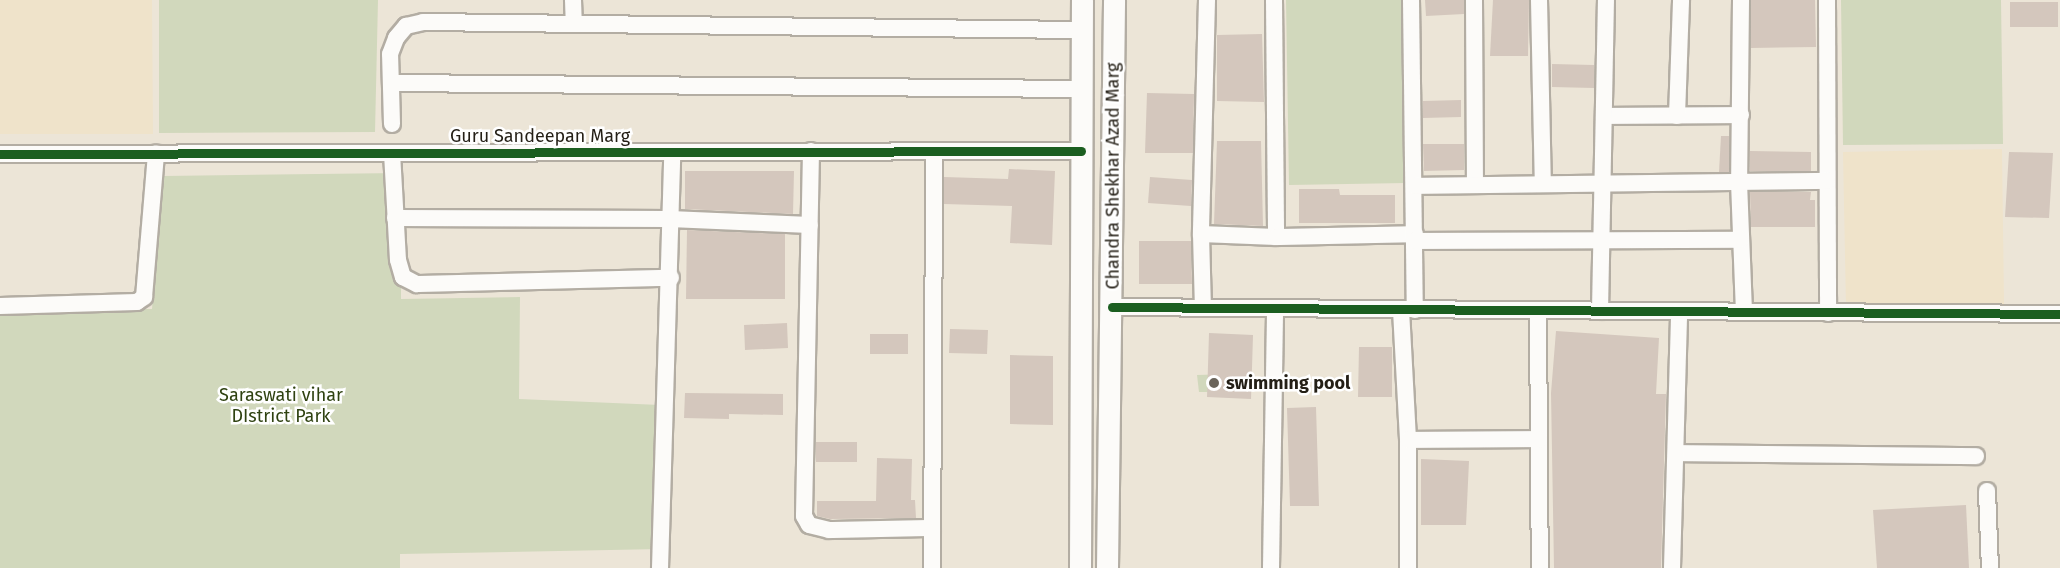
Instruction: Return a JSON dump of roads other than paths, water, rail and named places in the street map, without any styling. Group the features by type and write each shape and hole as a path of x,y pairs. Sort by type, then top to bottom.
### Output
{"street":[{"path":"573,0 574,23"},
{"name":"Chandra Shekhar Azad Marg","path":"1080,568 1082,0"},
{"name":"Chandra Shekhar Azad Marg","path":"1107,568 1114,0"},
{"path":"1203,308 1201,234 1207,0"},
{"path":"1274,0 1276,237"},
{"path":"1408,568 1408,310 1415,238 1411,0"},
{"path":"1474,0 1475,185"},
{"path":"1539,0 1544,184"},
{"path":"1600,311 1606,0"},
{"path":"1677,116 1681,0"},
{"path":"1741,0 1739,182 1744,312"},
{"path":"1827,0 1828,313"},
{"path":"392,124 390,54 396,38 406,26 423,22 1082,30"},
{"path":"391,83 1081,89"},
{"path":"1604,116 1741,115"},
{"path":"811,151 804,516 809,525 830,530 932,528"},
{"path":"932,568 934,151"},
{"name":"Guru Sandeepan Marg","path":"0,154 1081,151"},
{"path":"660,568 671,278 672,152"},
{"path":"393,153 398,260 403,277 417,284 671,278"},
{"path":"0,306 136,302 144,297 156,154"},
{"path":"1415,186 1827,181"},
{"path":"395,218 670,219 810,225"},
{"path":"1201,234 1602,241 1741,240"},
{"path":"1112,307 2060,314"},
{"path":"1272,568 1275,308"},
{"path":"1538,311 1540,568"},
{"path":"1672,568 1679,312"},
{"path":"1408,440 1539,440"},
{"path":"1676,453 1976,456"},
{"path":"1988,491 1990,568"}],"place":[{"name":"swimming pool","path":"1214,383"}],"park label":[{"name":"Saraswati vihar DIstrict Park","path":"281,406"}]}
